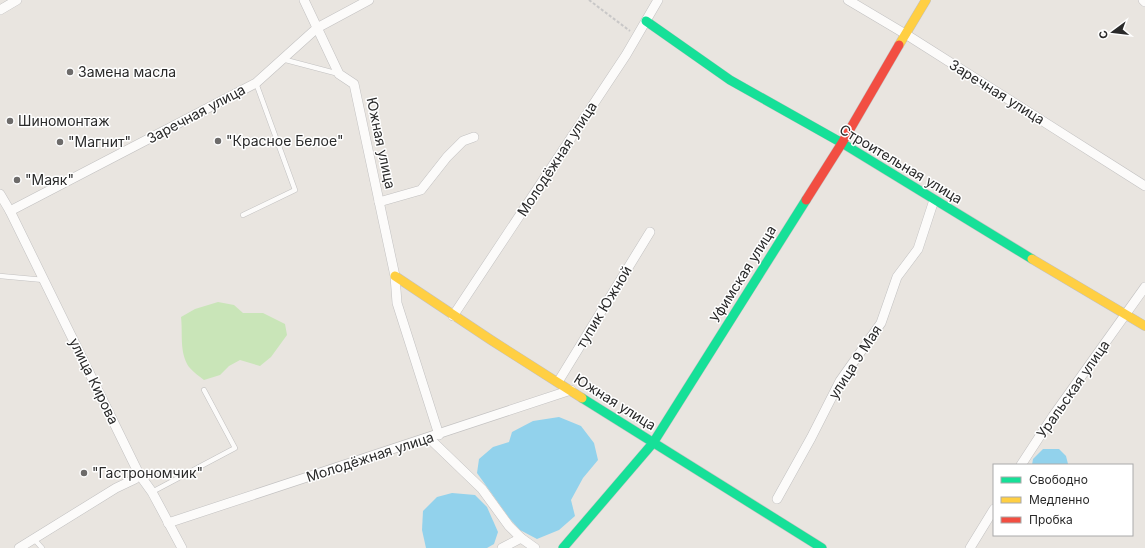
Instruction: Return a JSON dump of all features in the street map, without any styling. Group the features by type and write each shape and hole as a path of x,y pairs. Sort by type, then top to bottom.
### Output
{"street":[{"path":"0,10 17,0"},
{"name":"Южная улица","path":"304,0 339,74 354,84 395,276 397,303 439,435"},
{"name":"Заречная улица","path":"10,212 256,82 317,28 369,0"},
{"name":"Молодёжная улица","path":"453,316 626,55 658,0"},
{"name":"Заречная улица","path":"848,0 1145,186"},
{"name":"Уфимская улица","path":"562,548 653,442 842,143 926,0"},
{"name":"Строительная улица","path":"646,21 730,80 842,143 934,200 1145,326"},
{"path":"379,202 421,190 447,157 463,141 474,137"},
{"name":"улица Кирова","path":"0,194 139,474 152,492 182,548"},
{"name":"улица 9 Мая","path":"777,499 811,438 840,381 881,323 898,278 918,249 934,200"},
{"path":"0,206 10,212"},
{"name":"тупик Южной","path":"558,382 650,232"},
{"name":"Южная улица","path":"395,276 453,316 822,548"},
{"name":"Уральская улица","path":"1022,464 1053,416 1145,286"},
{"name":"Молодёжная улица","path":"168,523 439,435 571,390"},
{"path":"429,438 482,489 509,526 521,538 535,548"},
{"path":"18,548 135,478 139,474"},
{"path":"970,548 993,511"},
{"path":"502,548 521,538"}],"lane":[{"path":"282,59 339,74"},
{"path":"242,215 295,190 256,82"},
{"path":"0,276 44,280"},
{"path":"152,492 235,448 204,390"},
{"path":"34,539 42,548"}],"path":[{"path":"590,0 637,36"}],"green space":[{"path":"218,302 234,305 243,313 263,313 285,324 287,335 271,357 260,366 240,360 229,366 220,375 204,380 189,367 186,361 183,349 181,317 195,309"}],"water":[{"path":"559,417 581,426 594,443 598,460 583,478 571,500 575,516 559,530 537,539 520,530 510,519 477,473 479,459 493,447 509,442 512,432 533,421"},
{"path":"1043,449 1059,449 1066,456 1068,464 1032,464 1033,459"},
{"path":"452,493 475,495 487,507 498,532 494,544 487,548 426,548 422,530 423,511 437,497"}],"traffic: fast":[{"path":"646,21 730,80 842,143 1032,259"},
{"path":"563,548 653,443 806,200"},
{"path":"582,398 822,548"}],"traffic: slow":[{"path":"899,45 926,0"},
{"path":"1032,259 1145,326"},
{"path":"395,276 582,398"}],"traffic: jam":[{"path":"806,200 842,143 899,45"}],"place":[{"name":"Замена масла","path":"70,72"},
{"name":"Шиномонтаж","path":"10,121"},
{"name":"\"Красное Белое\"","path":"218,141"},
{"name":"\"Магнит\"","path":"60,142"},
{"name":"\"Маяк\"","path":"17,180"},
{"name":"\"Гастрономчик\"","path":"84,473"}]}
